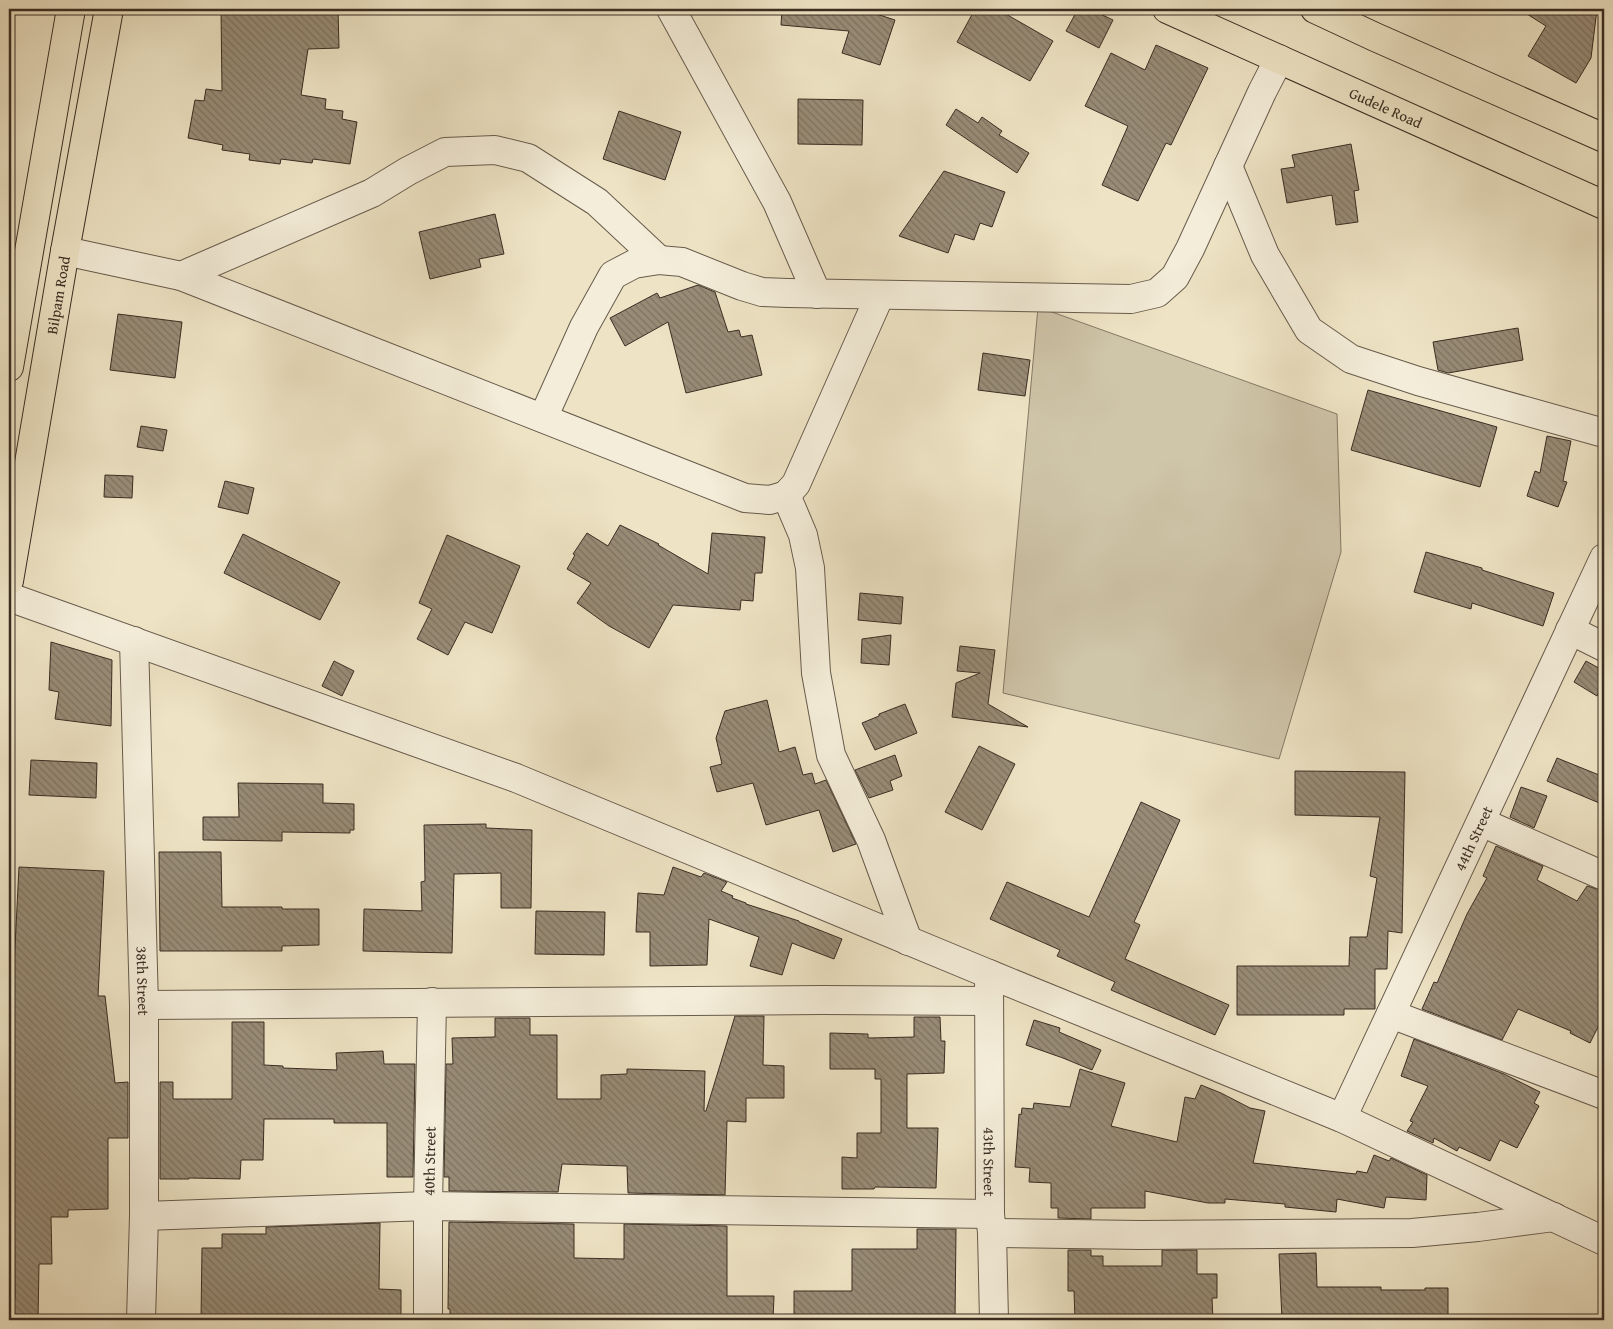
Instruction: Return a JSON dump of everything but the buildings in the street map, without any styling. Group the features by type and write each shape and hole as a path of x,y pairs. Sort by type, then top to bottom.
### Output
{"main road":[{"path":"9,367 12,334 71,9"},
{"name":"Bilpam Road","path":"9,581 65,251 109,9"},
{"name":"Gudele Road","path":"1167,9 1604,205"},
{"path":"1314,9 1604,138"}],"street":[{"path":"671,9 778,202 817,294"},
{"path":"543,418 584,327 613,275 634,264 659,260 682,262 762,292 1131,299 1157,292 1175,277 1190,249 1279,59"},
{"path":"181,276 372,193 408,171 445,152 487,150 496,150 528,158 535,162 597,202 659,260"},
{"path":"1228,166 1265,255 1309,330 1351,358 1426,384 1604,433"},
{"path":"65,251 181,276 745,498 770,500 786,495 796,484 880,295"},
{"path":"786,495 802,535 810,568 816,673 831,755 871,840 908,941"},
{"name":"44th Street","path":"1342,1118 1604,558"},
{"path":"9,597 516,778 908,941 1342,1118 1604,1241"},
{"path":"1570,630 1604,647"},
{"name":"38th Street","path":"134,641 144,1005 142,1320"},
{"path":"1480,822 1604,876"},
{"name":"43th Street","path":"989,974 991,1223 994,1320"},
{"path":"144,1005 822,1000 989,1001"},
{"name":"40th Street","path":"428,1320 432,1002"},
{"path":"1391,1014 1604,1094"},
{"path":"144,1216 428,1206 991,1223 1141,1235 1412,1233 1554,1217"}],"shaded area":[{"path":"1038,307 1337,414 1341,552 1279,759 1003,693"}]}
